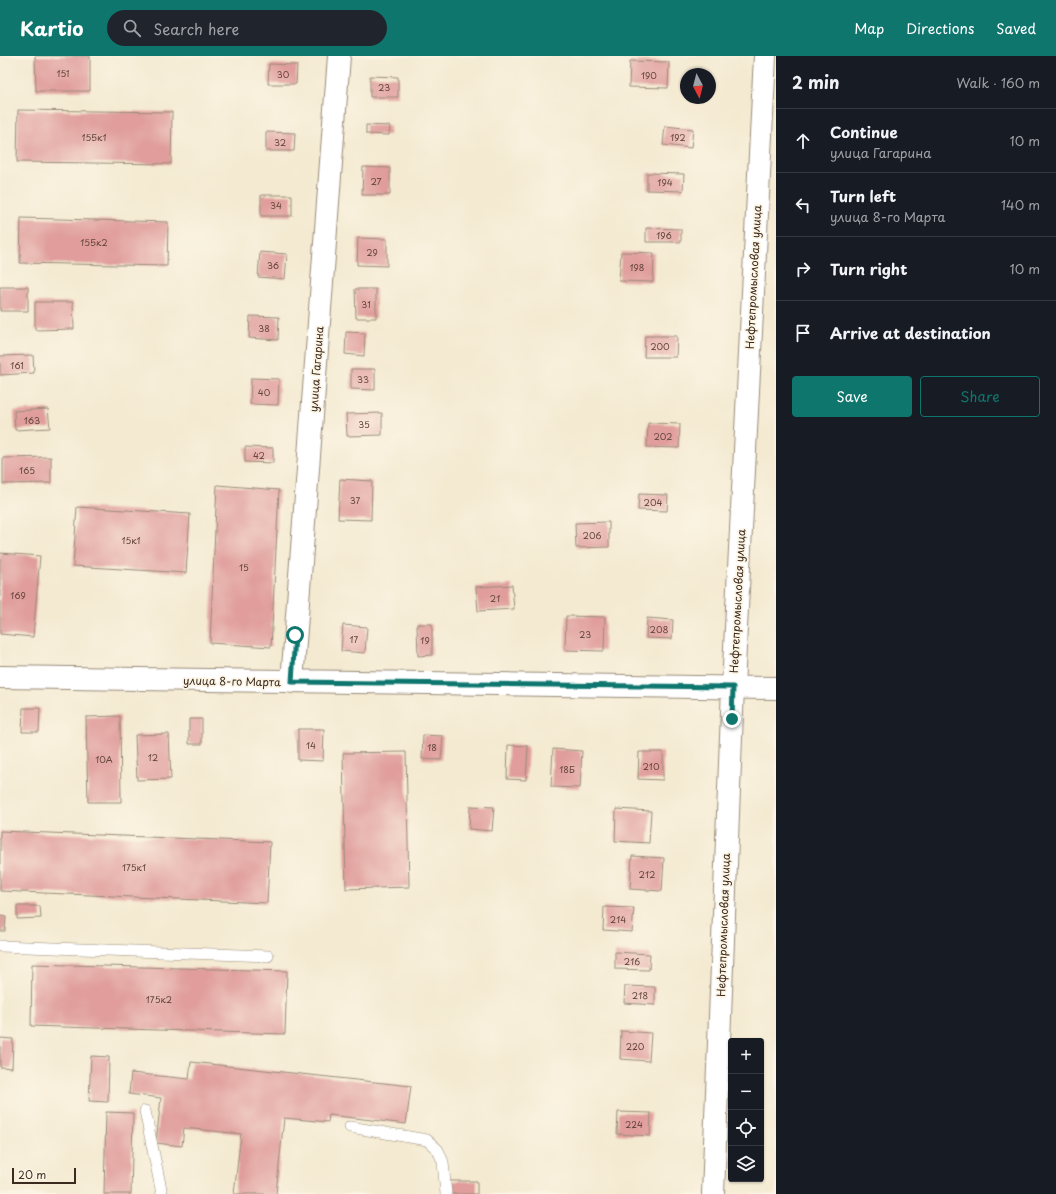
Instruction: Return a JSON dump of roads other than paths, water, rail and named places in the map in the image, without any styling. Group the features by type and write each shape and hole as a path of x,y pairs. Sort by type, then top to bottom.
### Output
{"street":[{"name":"улица Гагарина","path":"292,682 339,56"},
{"name":"Нефтепромысловая улица","path":"713,1194 733,687 765,56"},
{"name":"улица 8-го Марта","path":"0,677 776,688"}],"lane":[{"path":"0,946 268,956"},
{"path":"145,1111 162,1194"},
{"path":"350,1127 427,1140 438,1150 443,1162 446,1194"}]}
